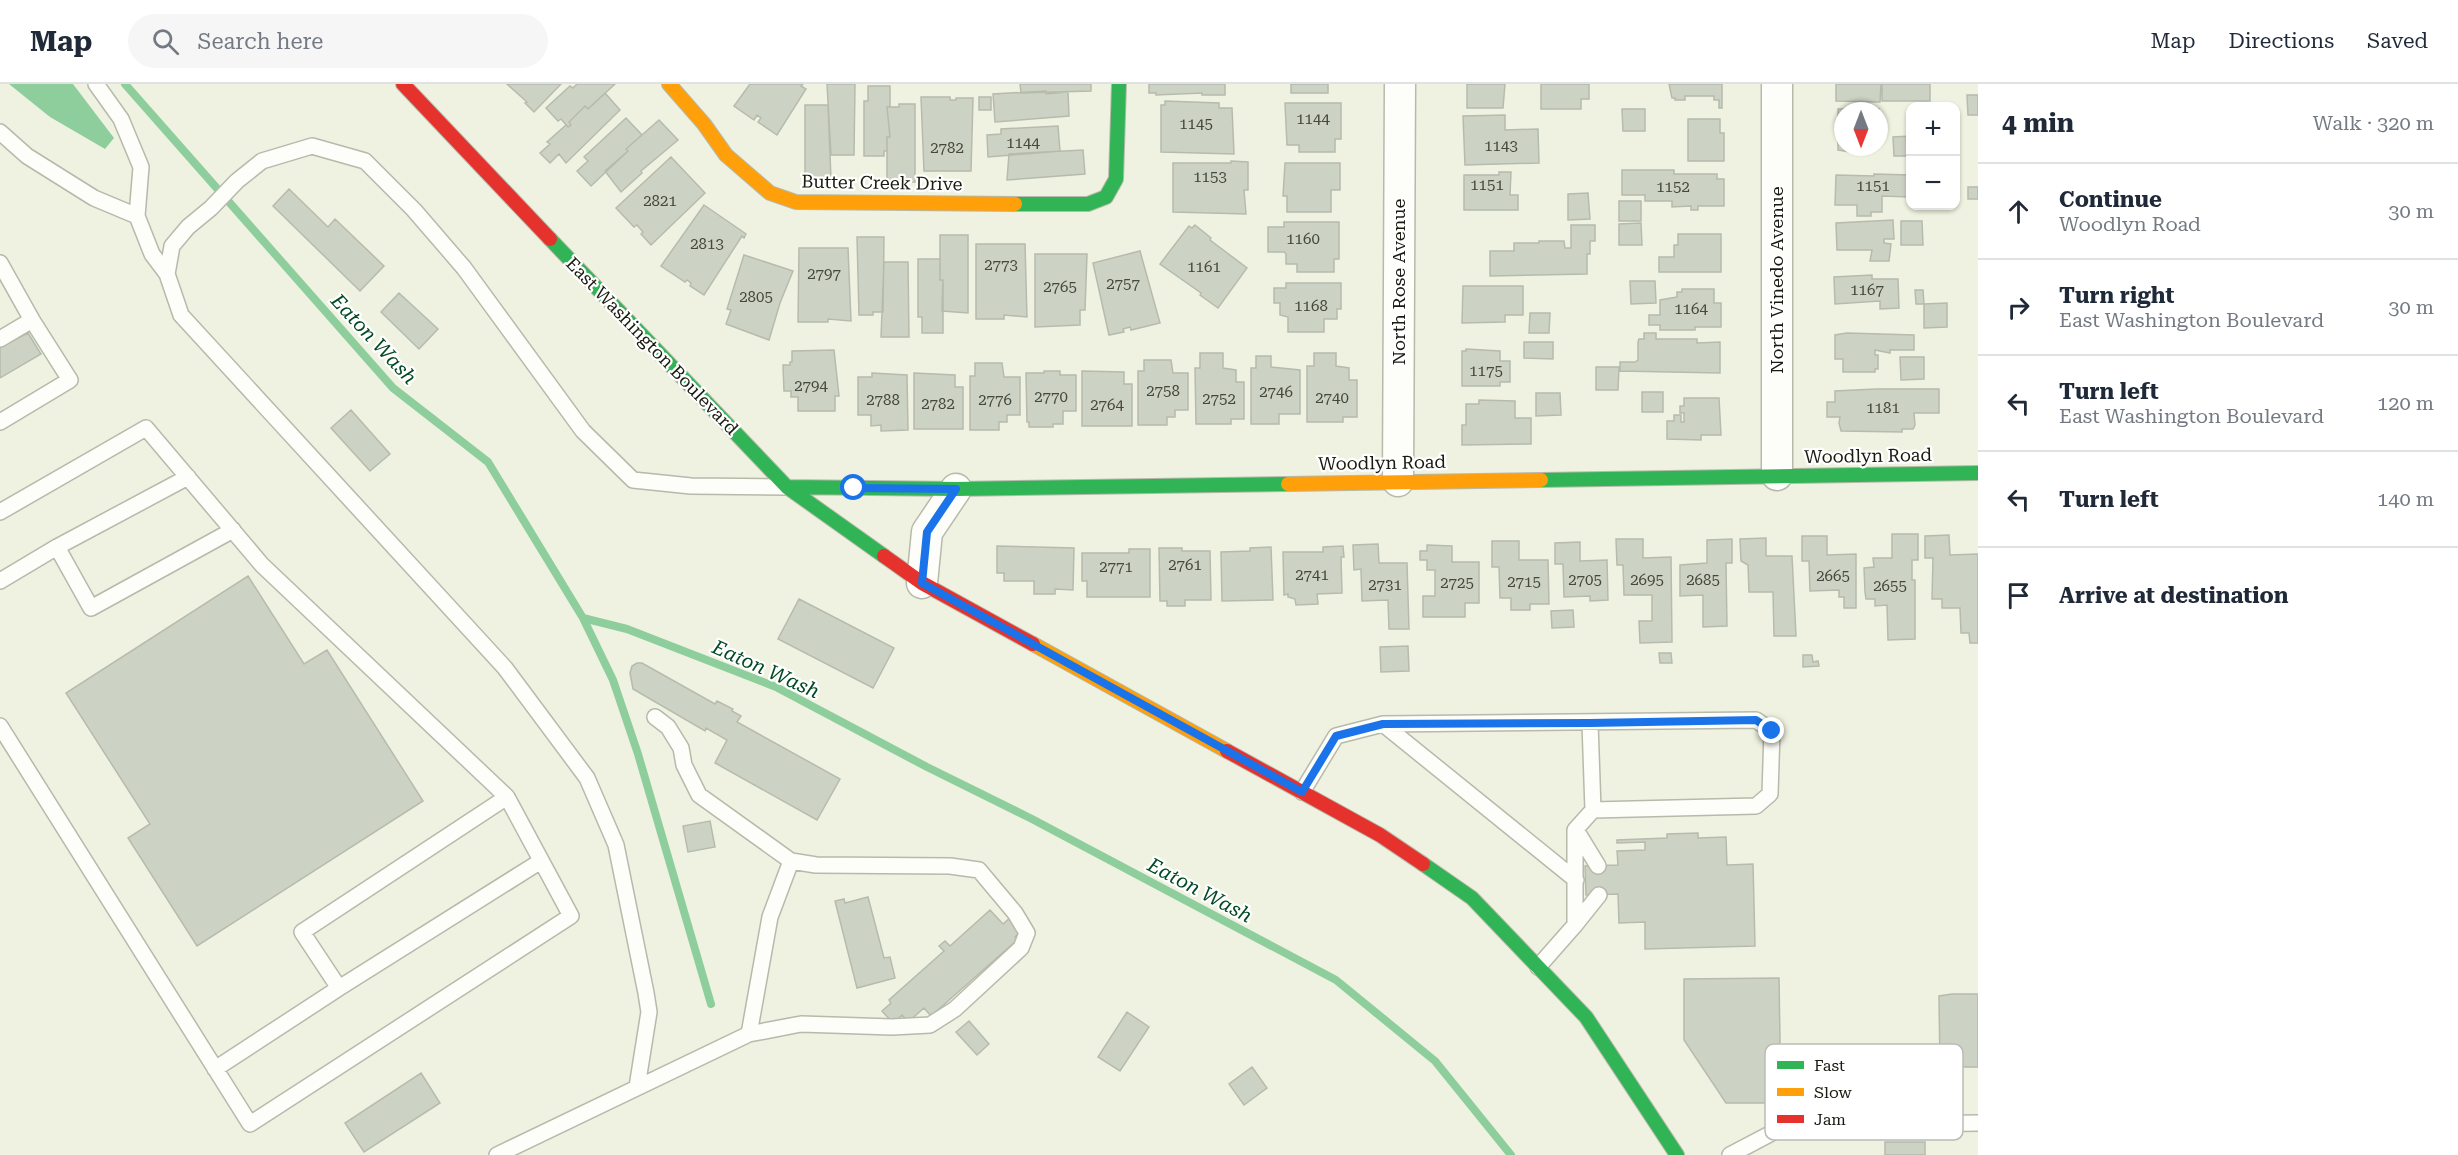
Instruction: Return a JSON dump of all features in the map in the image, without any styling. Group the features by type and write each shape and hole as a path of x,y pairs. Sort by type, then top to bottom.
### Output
{"street":[{"name":"East Washington Boulevard","path":"403,84 787,487 922,583 1380,835 1472,898 1586,1017 1677,1155"},
{"name":"Butter Creek Drive","path":"669,84 704,124 726,155 770,193 796,202 1088,204 1106,197 1116,179 1119,84"},
{"name":"North Rose Avenue","path":"1398,481 1400,84"},
{"name":"North Vinedo Avenue","path":"1777,84 1777,475"},
{"name":"Woodlyn Road","path":"787,487 956,489 1978,473"},
{"path":"922,583 927,532 956,489"}],"lane":[{"path":"96,84 121,119 141,167 137,216 152,254 167,274 181,315 505,669 587,778 616,845 646,993 649,1012 638,1087"},
{"path":"0,132 27,156 94,198 137,216"},
{"path":"167,274 172,246 188,227 262,161 312,146 365,161 414,210 464,268 583,431 633,480 691,486 787,487"},
{"path":"0,263 32,320 70,380 0,422"},
{"path":"0,339 32,320"},
{"path":"0,512 146,428 262,565 507,797 571,916 250,1124 0,726"},
{"path":"0,581 57,547 188,477"},
{"path":"57,547 91,608 233,530"},
{"path":"497,1155 749,1034 801,1024 892,1027 930,1025 955,1009 1021,948 1027,933 1015,913 979,870 950,866 816,866 791,861 699,795 684,765 681,748 668,727 655,717"},
{"path":"1302,792 1336,736 1383,724 1756,720 1772,731 1770,794 1756,806 1593,810"},
{"path":"1575,925 1575,830 1593,810 1590,723"},
{"path":"1383,724 1576,880"},
{"path":"339,988 302,932 507,797"},
{"path":"1575,830 1598,866"},
{"path":"215,1069 541,861"},
{"path":"749,1034 770,917 791,861"},
{"path":"1538,967 1599,895"},
{"path":"1963,1123 1978,1123"},
{"path":"1731,1155 1765,1137"}],"shaded area":[{"path":"9,84 73,84 114,138 105,149 50,117"}],"building":[{"path":"507,84 561,84 534,112 525,103 527,102"},
{"path":"577,84 615,84 588,109 585,106 569,122 571,125 568,127 561,119 558,121 546,108 570,86 573,88"},
{"path":"750,84 803,84 801,86 806,89 777,135 758,122 761,118 757,115 754,120 734,106"},
{"path":"827,84 855,84 854,155 831,155"},
{"path":"1020,84 1091,84 1091,91 1021,93"},
{"path":"1149,84 1225,84 1225,95 1202,95 1202,93 1156,95 1156,93 1149,93"},
{"path":"1291,84 1328,84 1328,93 1291,93"},
{"path":"1467,84 1505,84 1503,108 1467,108"},
{"path":"1541,84 1589,84 1589,99 1581,99 1581,109 1541,109"},
{"path":"1669,84 1722,84 1722,108 1719,108 1719,100 1714,100 1714,96 1685,96 1685,100 1675,100 1672,98"},
{"path":"1836,84 1881,84 1880,102 1836,101"},
{"path":"1882,84 1930,84 1930,101 1882,101"},
{"path":"868,86 890,86 890,107 887,107 890,137 887,137 887,151 884,151 884,156 864,156 864,101 868,101"},
{"path":"1046,91 1046,94 1068,92 1069,116 995,122 993,94"},
{"path":"605,93 620,110 566,163 559,154 550,163 540,153 550,144 547,142 566,125 568,127 571,125 569,122 585,106 588,109"},
{"path":"1967,95 1978,95 1978,115 1968,115"},
{"path":"921,97 950,97 950,100 973,98 971,171 924,171"},
{"path":"979,97 991,97 991,110 979,110"},
{"path":"1165,101 1219,103 1219,108 1232,108 1234,154 1161,152 1161,105 1165,105"},
{"path":"1285,103 1341,103 1341,139 1335,139 1335,152 1299,152 1299,145 1287,145"},
{"path":"899,104 915,104 915,182 887,182 887,137 890,137 887,107 899,107"},
{"path":"805,105 828,105 831,179 805,179"},
{"path":"1622,109 1645,109 1645,131 1623,131"},
{"path":"1505,115 1505,130 1538,129 1539,163 1465,165 1463,116"},
{"path":"626,118 642,135 591,186 577,171 588,161 584,157"},
{"path":"1688,119 1720,119 1720,133 1724,133 1724,161 1688,161"},
{"path":"659,120 678,140 641,171 642,173 621,192 605,171"},
{"path":"1058,126 1060,151 988,157 987,135 1001,134 1001,129"},
{"path":"1906,136 1906,156 1894,156 1893,137"},
{"path":"1083,150 1085,174 1007,180 1009,154"},
{"path":"671,157 705,193 651,245 641,234 643,232 637,225 634,227 616,208"},
{"path":"1231,161 1248,162 1248,190 1244,190 1246,214 1173,212 1173,163 1231,163"},
{"path":"1285,163 1340,163 1340,190 1331,190 1331,212 1287,212 1287,196 1283,196"},
{"path":"1622,170 1674,170 1674,174 1717,174 1717,179 1724,179 1724,206 1698,206 1698,210 1691,210 1691,206 1672,207 1672,201 1645,201 1645,195 1622,195"},
{"path":"1499,172 1511,172 1510,195 1518,195 1518,210 1464,210 1464,175 1499,175"},
{"path":"1874,174 1906,175 1906,197 1882,196 1882,212 1871,212 1871,216 1857,216 1857,205 1835,205 1836,175 1874,176"},
{"path":"1968,187 1978,187 1978,199 1968,199"},
{"path":"289,189 328,227 335,219 384,266 360,291 273,206"},
{"path":"1588,193 1590,219 1568,220 1568,194"},
{"path":"1619,201 1641,201 1641,221 1619,221"},
{"path":"704,205 746,234 744,238 742,236 704,295 690,286 691,283 687,280 685,282 661,266"},
{"path":"1893,220 1894,239 1884,239 1884,243 1891,244 1889,261 1870,261 1872,250 1837,250 1836,223"},
{"path":"1901,221 1922,221 1923,245 1901,245"},
{"path":"1284,222 1339,222 1339,259 1334,259 1334,272 1297,272 1297,264 1286,264 1284,252 1268,252 1268,227 1284,227"},
{"path":"1641,223 1642,245 1619,245 1619,224"},
{"path":"1195,225 1211,238 1210,240 1247,268 1218,308 1160,264 1189,226 1192,228"},
{"path":"1571,225 1595,225 1595,241 1590,241 1590,254 1587,254 1587,274 1490,276 1490,251 1514,251 1514,243 1539,243 1539,241 1564,241 1565,248 1571,248"},
{"path":"1678,234 1721,234 1721,272 1659,272 1659,257 1674,257 1674,245 1678,245"},
{"path":"940,235 968,235 968,313 942,311 943,280 940,280"},
{"path":"857,237 884,237 883,312 873,312 873,315 859,315"},
{"path":"976,244 1025,244 1027,317 1004,315 1004,319 976,319"},
{"path":"799,248 848,248 851,321 828,319 828,322 798,322"},
{"path":"1140,251 1160,323 1131,330 1130,327 1123,329 1124,332 1109,335 1093,263"},
{"path":"1035,254 1087,254 1085,310 1080,310 1080,325 1035,327"},
{"path":"744,255 793,271 769,340 726,324 731,310 727,309"},
{"path":"918,259 940,259 940,280 943,280 943,333 922,333 922,317 918,317"},
{"path":"884,262 908,262 909,337 881,337"},
{"path":"1872,275 1872,279 1898,279 1899,308 1880,309 1880,301 1835,304 1834,277"},
{"path":"1630,281 1655,281 1656,303 1631,304"},
{"path":"1286,283 1341,283 1341,309 1337,309 1337,319 1324,319 1324,332 1288,332 1288,317 1280,315 1280,303 1274,303 1274,288 1286,288"},
{"path":"1463,286 1523,286 1523,315 1505,315 1505,322 1462,323"},
{"path":"1682,289 1714,289 1714,303 1721,303 1721,327 1660,330 1660,325 1649,325 1649,315 1660,315 1660,300 1677,297 1677,292 1682,292"},
{"path":"1915,290 1923,290 1924,304 1916,304"},
{"path":"399,293 438,329 419,349 381,312"},
{"path":"1947,303 1947,327 1924,328 1924,304"},
{"path":"1530,313 1550,313 1549,333 1529,333"},
{"path":"28,333 41,354 0,378 0,347"},
{"path":"1644,333 1656,333 1656,339 1697,339 1697,343 1720,342 1720,373 1620,371 1620,362 1638,360 1638,342 1639,339 1644,339"},
{"path":"1847,333 1914,335 1914,350 1890,350 1890,353 1875,350 1875,355 1878,355 1878,369 1875,369 1875,372 1843,372 1843,359 1835,359 1835,335"},
{"path":"1524,342 1553,342 1553,359 1524,358"},
{"path":"1466,349 1500,351 1500,361 1510,361 1510,382 1500,382 1500,386 1462,386 1462,351"},
{"path":"834,350 839,396 835,396 835,411 798,411 798,397 791,397 791,391 784,391 783,365 790,365 792,362 792,351"},
{"path":"1200,353 1223,353 1223,368 1236,370 1236,382 1244,382 1244,419 1231,419 1231,424 1196,424 1195,368 1200,368"},
{"path":"1314,353 1336,353 1336,366 1349,368 1349,380 1357,380 1357,417 1343,417 1343,422 1307,422 1307,366 1314,366"},
{"path":"1256,356 1271,356 1271,367 1300,370 1300,414 1279,414 1279,424 1251,424 1251,368 1256,368"},
{"path":"1900,357 1924,357 1924,379 1901,380"},
{"path":"1144,360 1171,360 1173,373 1188,373 1188,410 1175,410 1175,417 1167,417 1167,425 1138,425 1138,371 1144,371"},
{"path":"975,363 1002,363 1004,377 1020,377 1020,415 1007,415 1007,422 999,422 999,430 970,430 970,376 975,376"},
{"path":"1596,367 1619,367 1618,390 1596,390"},
{"path":"1044,371 1060,371 1060,375 1076,375 1076,411 1063,411 1063,424 1053,424 1053,427 1029,427 1026,373 1044,373"},
{"path":"1082,371 1124,372 1124,384 1132,384 1132,426 1082,426"},
{"path":"872,373 907,375 908,430 881,431 881,425 871,426 871,415 858,415 858,377 872,377"},
{"path":"914,373 955,375 955,387 963,387 963,429 914,429"},
{"path":"1939,389 1939,413 1914,413 1913,429 1902,429 1902,432 1841,431 1840,417 1827,417 1827,402 1835,402 1835,391"},
{"path":"1642,392 1663,392 1663,412 1642,412"},
{"path":"1536,393 1560,393 1561,415 1536,416"},
{"path":"1684,398 1719,398 1721,435 1701,435 1701,440 1667,439 1667,421 1674,421 1674,415 1681,415 1681,422 1684,422 1684,413 1680,413 1680,406 1684,406"},
{"path":"1479,400 1515,401 1515,418 1531,418 1531,444 1462,445 1462,425 1466,425 1466,404 1479,404"},
{"path":"351,410 390,454 370,471 331,428"},
{"path":"1892,534 1918,534 1918,560 1912,560 1912,580 1915,580 1915,639 1888,640 1887,605 1875,606 1875,599 1866,599 1864,568 1874,567 1873,558 1892,558"},
{"path":"1949,535 1950,555 1978,554 1978,643 1970,643 1969,633 1961,633 1960,608 1942,608 1942,599 1932,599 1933,558 1925,558 1925,536"},
{"path":"1802,536 1827,536 1827,555 1856,554 1856,608 1844,608 1844,597 1839,597 1839,590 1810,591 1809,561 1802,561"},
{"path":"1766,538 1766,556 1792,556 1796,636 1774,636 1773,592 1749,592 1748,565 1741,561 1740,539"},
{"path":"1616,539 1643,539 1643,558 1671,557 1672,642 1640,643 1639,621 1652,621 1652,595 1624,595 1623,565 1617,565"},
{"path":"1732,539 1732,563 1726,563 1727,626 1703,627 1703,595 1680,596 1680,565 1707,563 1707,540"},
{"path":"1492,541 1519,541 1519,560 1548,560 1549,604 1530,604 1530,610 1511,610 1511,598 1500,598 1499,567 1492,567"},
{"path":"1580,542 1580,561 1607,560 1608,600 1590,601 1590,596 1564,597 1563,564 1555,564 1555,543"},
{"path":"1378,544 1379,563 1407,563 1409,629 1389,629 1388,600 1362,601 1361,569 1354,570 1353,545"},
{"path":"1427,545 1452,546 1452,562 1479,562 1479,603 1465,603 1465,617 1423,617 1423,596 1435,596 1435,570 1427,570 1427,560 1420,560 1420,551 1427,551"},
{"path":"997,546 1074,548 1073,590 1055,589 1055,594 1034,594 1034,581 1004,581 1004,573 997,573"},
{"path":"1343,546 1342,593 1317,594 1318,604 1296,605 1295,599 1288,597 1288,594 1284,595 1283,552 1323,552 1323,547"},
{"path":"1271,547 1273,600 1222,601 1221,552 1250,551 1250,548"},
{"path":"1159,548 1210,551 1211,600 1185,600 1185,606 1167,606 1167,601 1160,601"},
{"path":"1129,549 1150,549 1150,597 1087,597 1087,581 1082,581 1082,553 1129,553"},
{"path":"248,576 304,664 327,650 423,801 197,946 128,838 150,824 66,693"},
{"path":"799,599 894,648 873,688 778,639"},
{"path":"1573,610 1574,627 1552,628 1551,611"},
{"path":"1408,646 1409,671 1381,672 1380,647"},
{"path":"1659,653 1671,653 1672,663 1660,663"},
{"path":"1803,655 1812,655 1813,662 1818,661 1819,666 1803,667"},
{"path":"642,663 715,704 717,701 733,709 732,711 741,716 737,722 840,779 817,820 715,763 727,740 706,728 705,731 633,689 630,673 632,666"},
{"path":"710,821 715,847 688,852 683,826"},
{"path":"1698,833 1698,838 1726,837 1727,865 1753,864 1755,946 1645,949 1645,922 1619,923 1618,894 1586,895 1585,866 1618,865 1617,851 1645,850 1645,842 1617,843 1617,840 1667,838 1667,834"},
{"path":"868,897 884,958 890,957 895,978 857,988 835,901 844,899 845,903"},
{"path":"990,910 1003,924 1012,916 1024,929 1015,937 1017,940 931,1016 924,1008 908,1022 902,1015 893,1023 882,1011 891,1003 889,1000 944,951 939,946 945,941 950,946"},
{"path":"1779,978 1780,1044 1765,1044 1765,1103 1726,1103 1684,1040 1684,979"},
{"path":"1978,994 1978,1067 1963,1067 1963,1044 1940,1044 1939,996"},
{"path":"1127,1012 1149,1027 1120,1071 1098,1057"},
{"path":"969,1021 989,1044 977,1055 956,1032"},
{"path":"1252,1067 1267,1088 1244,1105 1229,1084"},
{"path":"421,1073 440,1103 364,1152 345,1123"},
{"path":"1885,1142 1925,1142 1925,1155 1885,1155"}],"waterway":[{"name":"Eaton Wash","path":"125,84 393,388 488,462 583,618 627,629 776,687 1336,980 1435,1061 1511,1155"},
{"path":"583,618 613,680 638,754 711,1004"}],"traffic: fast":[{"path":"1015,204 1088,204 1106,197 1116,179 1119,84"},
{"path":"550,239 787,487 884,556"},
{"path":"1541,480 1978,473"},
{"path":"787,487 956,489 1288,484"},
{"path":"1423,864 1472,898 1586,1017 1677,1155"}],"traffic: slow":[{"path":"669,84 704,124 726,155 770,193 796,202 1015,204"},
{"path":"1288,484 1541,480"},
{"path":"1033,644 1227,751"}],"traffic: jam":[{"path":"403,84 550,239"},
{"path":"884,556 922,583 1033,644"},
{"path":"1227,751 1380,835 1423,864"}],"route":[{"path":"854,488 956,489 927,532 922,583 1302,792 1336,736 1383,724 1756,720 1772,731"}]}
